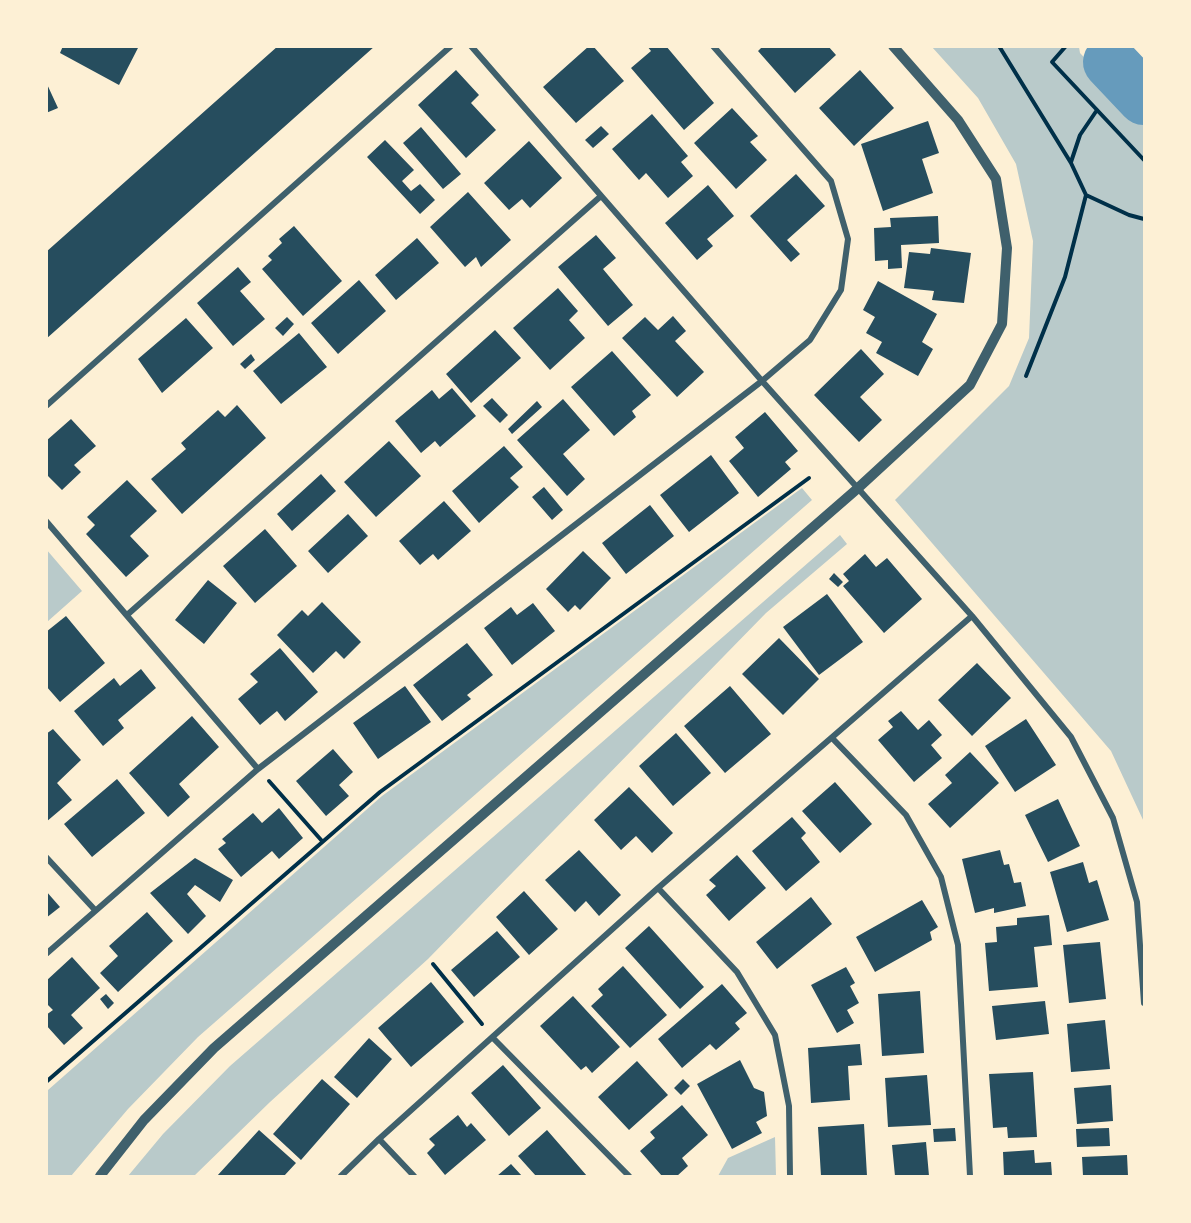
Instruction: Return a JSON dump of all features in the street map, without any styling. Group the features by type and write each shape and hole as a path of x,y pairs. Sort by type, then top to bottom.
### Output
{"street":[{"path":"46,406 451,46"},
{"path":"471,46 762,381 972,616 1071,736 1113,818 1137,902 1144,1003"},
{"path":"46,954 258,769 762,381 810,340 841,290 848,239 831,181 714,46"},
{"path":"99,1176 144,1120 214,1048 857,489 970,385 1002,324 1007,248 996,179 958,120 893,46"},
{"path":"127,615 601,196"},
{"path":"46,521 258,769"},
{"path":"341,1176 379,1139 494,1038 658,888 972,616"},
{"path":"832,739 906,815 941,877 958,945 970,1176"},
{"path":"46,857 95,910"},
{"path":"658,888 737,972 775,1035 789,1106 790,1176"},
{"path":"494,1038 629,1176"},
{"path":"379,1139 414,1176"}],"path":[{"path":"999,46 1071,163 1086,195 1065,277 1026,376"},
{"path":"1066,46 1052,62 1144,160"},
{"path":"1071,163 1080,135 1097,110"},
{"path":"1086,195 1129,215 1144,219"},
{"path":"46,1082 380,792 809,478"},
{"path":"258,769 322,841"},
{"path":"433,964 494,1038"}],"shaded area":[{"path":"932,47 1079,47 1080,53 1144,121 1144,822 1111,751 895,500 1009,386 1029,338 1033,241 1016,164 978,98"},
{"path":"802,488 812,500 198,1037 128,1109 71,1176 47,1176 46,1093 48,1090 382,796"},
{"path":"840,535 847,544 766,613 428,959 270,1102 194,1176 128,1176 163,1134 230,1066"},
{"path":"46,549 82,591 47,622 46,622"},
{"path":"775,1137 776,1176 718,1176 728,1158"}],"building":[{"path":"63,46 139,46 119,85 60,53"},
{"path":"278,46 375,46 46,339 46,252"},
{"path":"589,46 593,46 624,81 576,123 543,87"},
{"path":"647,46 666,46 714,103 684,130 631,68 651,51"},
{"path":"763,46 828,46 836,55 795,93 758,51"},
{"path":"456,70 479,95 471,103 496,130 466,158 418,105"},
{"path":"860,70 894,108 854,146 819,108"},
{"path":"46,82 58,108 46,113"},
{"path":"732,108 758,136 750,142 767,160 736,189 694,143"},
{"path":"652,114 688,156 681,162 693,176 668,198 646,173 639,180 612,149"},
{"path":"928,121 939,153 922,159 933,193 883,211 861,144"},
{"path":"601,126 609,134 593,148 585,140"},
{"path":"421,127 461,174 443,189 403,143"},
{"path":"385,140 414,170 402,181 411,191 420,184 435,200 420,214 367,157"},
{"path":"529,141 562,178 530,208 522,199 509,210 484,183"},
{"path":"796,174 825,206 787,240 800,254 791,262 750,216"},
{"path":"708,185 734,216 707,239 713,246 697,260 665,223"},
{"path":"468,192 511,240 481,267 476,257 465,267 430,227"},
{"path":"938,216 939,243 901,245 902,268 888,269 888,260 875,261 874,228 891,227 890,218"},
{"path":"294,226 342,281 303,316 262,269 272,260 268,256 282,243 279,239"},
{"path":"596,235 616,258 603,269 633,305 608,326 558,267"},
{"path":"417,238 439,263 396,300 375,275"},
{"path":"931,248 971,253 964,303 932,300 934,291 904,288 909,252 930,254"},
{"path":"238,267 251,282 240,291 265,319 233,346 197,303"},
{"path":"359,280 386,311 338,354 311,323"},
{"path":"878,281 937,314 922,342 933,349 918,376 876,353 882,342 866,333 875,317 863,310"},
{"path":"558,288 578,311 569,320 585,338 550,370 513,328"},
{"path":"673,316 686,331 675,341 704,372 677,397 622,338 645,317 658,330"},
{"path":"287,317 294,324 283,336 275,328"},
{"path":"186,318 213,348 162,393 138,359"},
{"path":"495,330 521,358 471,403 446,374"},
{"path":"299,333 327,367 281,404 253,371"},
{"path":"861,349 884,374 860,397 882,420 859,442 814,395"},
{"path":"612,351 651,395 632,411 636,417 614,436 571,387"},
{"path":"251,354 255,360 245,369 240,364"},
{"path":"452,388 476,416 440,447 435,441 421,453 395,421 432,390 439,399"},
{"path":"492,398 508,415 500,423 483,406"},
{"path":"563,399 590,430 563,454 585,479 567,496 517,440"},
{"path":"537,401 542,407 512,434 508,429"},
{"path":"237,405 266,438 182,514 151,479 186,449 181,443 218,410 225,417"},
{"path":"765,412 798,451 785,462 791,469 758,497 729,461 744,448 735,437"},
{"path":"71,419 96,446 74,465 81,472 62,490 48,476 46,477 46,441"},
{"path":"389,441 421,476 376,517 344,482"},
{"path":"504,446 523,467 510,478 519,487 479,523 452,491"},
{"path":"711,455 739,493 689,532 660,495"},
{"path":"321,474 336,491 292,531 277,514"},
{"path":"127,480 157,511 130,536 149,556 126,577 86,534 95,525 87,517"},
{"path":"544,487 563,510 552,520 532,497"},
{"path":"444,501 471,531 438,560 433,554 420,565 399,541"},
{"path":"650,505 674,536 626,574 602,543"},
{"path":"348,514 368,536 328,573 308,551"},
{"path":"265,529 297,566 255,603 223,566"},
{"path":"583,551 611,578 580,610 575,605 568,612 546,589"},
{"path":"865,554 876,567 887,558 922,599 884,633 843,586 849,581 843,574"},
{"path":"834,573 843,582 838,587 829,579"},
{"path":"208,580 237,603 204,644 175,620"},
{"path":"827,594 863,642 819,675 783,627"},
{"path":"322,602 361,642 344,659 336,651 313,673 277,635 302,610 308,616"},
{"path":"533,603 555,631 512,665 484,628 511,607 517,615"},
{"path":"66,616 105,663 60,702 46,686 46,632"},
{"path":"779,638 819,679 783,715 742,674"},
{"path":"467,643 493,675 467,695 471,699 442,721 413,685"},
{"path":"280,648 318,692 285,721 277,711 260,725 238,699 258,682 250,674"},
{"path":"977,663 1011,698 972,736 938,700"},
{"path":"141,669 156,688 118,720 124,728 103,746 74,711 114,678 120,686"},
{"path":"405,686 431,722 378,759 353,723"},
{"path":"730,686 771,734 725,773 684,726"},
{"path":"901,711 918,730 929,720 942,735 931,745 942,758 914,782 878,740 893,727 888,721"},
{"path":"192,716 219,747 179,784 190,797 168,817 129,773"},
{"path":"1026,719 1056,765 1015,792 985,746"},
{"path":"53,729 81,760 57,783 72,800 46,822 46,734"},
{"path":"676,733 711,773 673,806 639,766"},
{"path":"333,749 353,772 339,785 349,796 326,816 296,781"},
{"path":"970,752 999,783 950,828 928,804 952,783 945,775"},
{"path":"117,779 145,813 92,857 64,824"},
{"path":"835,782 872,824 840,853 802,811"},
{"path":"629,787 673,833 652,853 636,836 621,850 594,820"},
{"path":"1058,799 1080,846 1048,862 1025,815"},
{"path":"279,808 303,838 279,859 272,851 241,877 218,849 226,843 222,839 253,813 262,823"},
{"path":"792,817 806,833 801,838 820,862 786,891 752,851"},
{"path":"579,850 621,895 599,916 586,901 575,912 545,880"},
{"path":"1000,850 1004,865 1009,864 1014,883 1021,882 1026,906 994,913 994,908 975,913 962,859"},
{"path":"737,855 766,888 729,921 706,895 716,886 709,880"},
{"path":"195,858 233,880 220,902 195,885 187,894 206,916 188,934 150,893"},
{"path":"1083,862 1089,883 1097,880 1109,920 1067,932 1050,872"},
{"path":"46,891 60,907 46,918"},
{"path":"524,891 558,929 529,955 496,917"},
{"path":"811,897 832,924 777,969 756,942"},
{"path":"922,900 938,927 930,932 932,940 875,972 856,937"},
{"path":"147,912 173,941 118,992 100,973 118,956 109,946"},
{"path":"1049,915 1052,945 1034,947 1038,987 989,991 985,943 997,942 996,927 1017,925 1017,918"},
{"path":"649,926 704,987 680,1009 625,948"},
{"path":"497,931 520,957 474,997 451,970"},
{"path":"1100,942 1106,999 1069,1003 1063,945"},
{"path":"72,957 100,988 71,1015 83,1028 64,1045 46,1025 46,1015 53,1010 46,1003 46,981"},
{"path":"623,966 667,1015 630,1048 591,1006 603,995 598,989"},
{"path":"846,967 855,983 850,986 859,1003 847,1010 854,1023 837,1033 811,985"},
{"path":"431,982 464,1022 411,1067 378,1028"},
{"path":"722,984 747,1013 735,1023 740,1029 716,1050 710,1044 682,1068 658,1039"},
{"path":"920,991 924,1053 882,1056 878,994"},
{"path":"106,994 114,1003 108,1009 100,999"},
{"path":"573,996 620,1047 592,1073 586,1066 581,1070 540,1026"},
{"path":"1045,1001 1049,1034 996,1040 992,1006"},
{"path":"1105,1020 1110,1069 1071,1072 1067,1024"},
{"path":"369,1038 392,1059 357,1098 334,1077"},
{"path":"860,1044 862,1065 848,1066 850,1100 811,1103 808,1048"},
{"path":"740,1060 754,1088 764,1092 767,1116 756,1122 762,1133 732,1149 697,1084"},
{"path":"637,1061 668,1095 629,1130 598,1097"},
{"path":"503,1065 541,1108 509,1136 471,1093"},
{"path":"1033,1072 1037,1137 1008,1138 1007,1127 993,1128 989,1074"},
{"path":"927,1075 931,1125 888,1127 885,1078"},
{"path":"322,1079 350,1104 301,1160 273,1134"},
{"path":"683,1079 690,1086 681,1095 674,1088"},
{"path":"1111,1085 1113,1121 1077,1124 1074,1088"},
{"path":"682,1105 708,1135 682,1158 688,1166 677,1176 662,1176 640,1151 655,1138 650,1132"},
{"path":"458,1115 467,1127 471,1123 486,1140 445,1175 427,1153 435,1145 429,1139"},
{"path":"864,1124 867,1176 821,1176 818,1127"},
{"path":"955,1128 956,1141 934,1142 933,1129"},
{"path":"1109,1128 1110,1146 1077,1147 1076,1129"},
{"path":"259,1130 296,1163 284,1176 217,1176"},
{"path":"547,1130 587,1176 536,1176 518,1156"},
{"path":"926,1142 929,1176 895,1176 892,1145"},
{"path":"1034,1150 1035,1163 1051,1162 1052,1176 1004,1176 1003,1152"},
{"path":"1127,1155 1128,1176 1083,1176 1082,1157"},
{"path":"511,1164 522,1176 497,1176"}],"waterway":[{"path":"1110,62 1144,98"}]}
